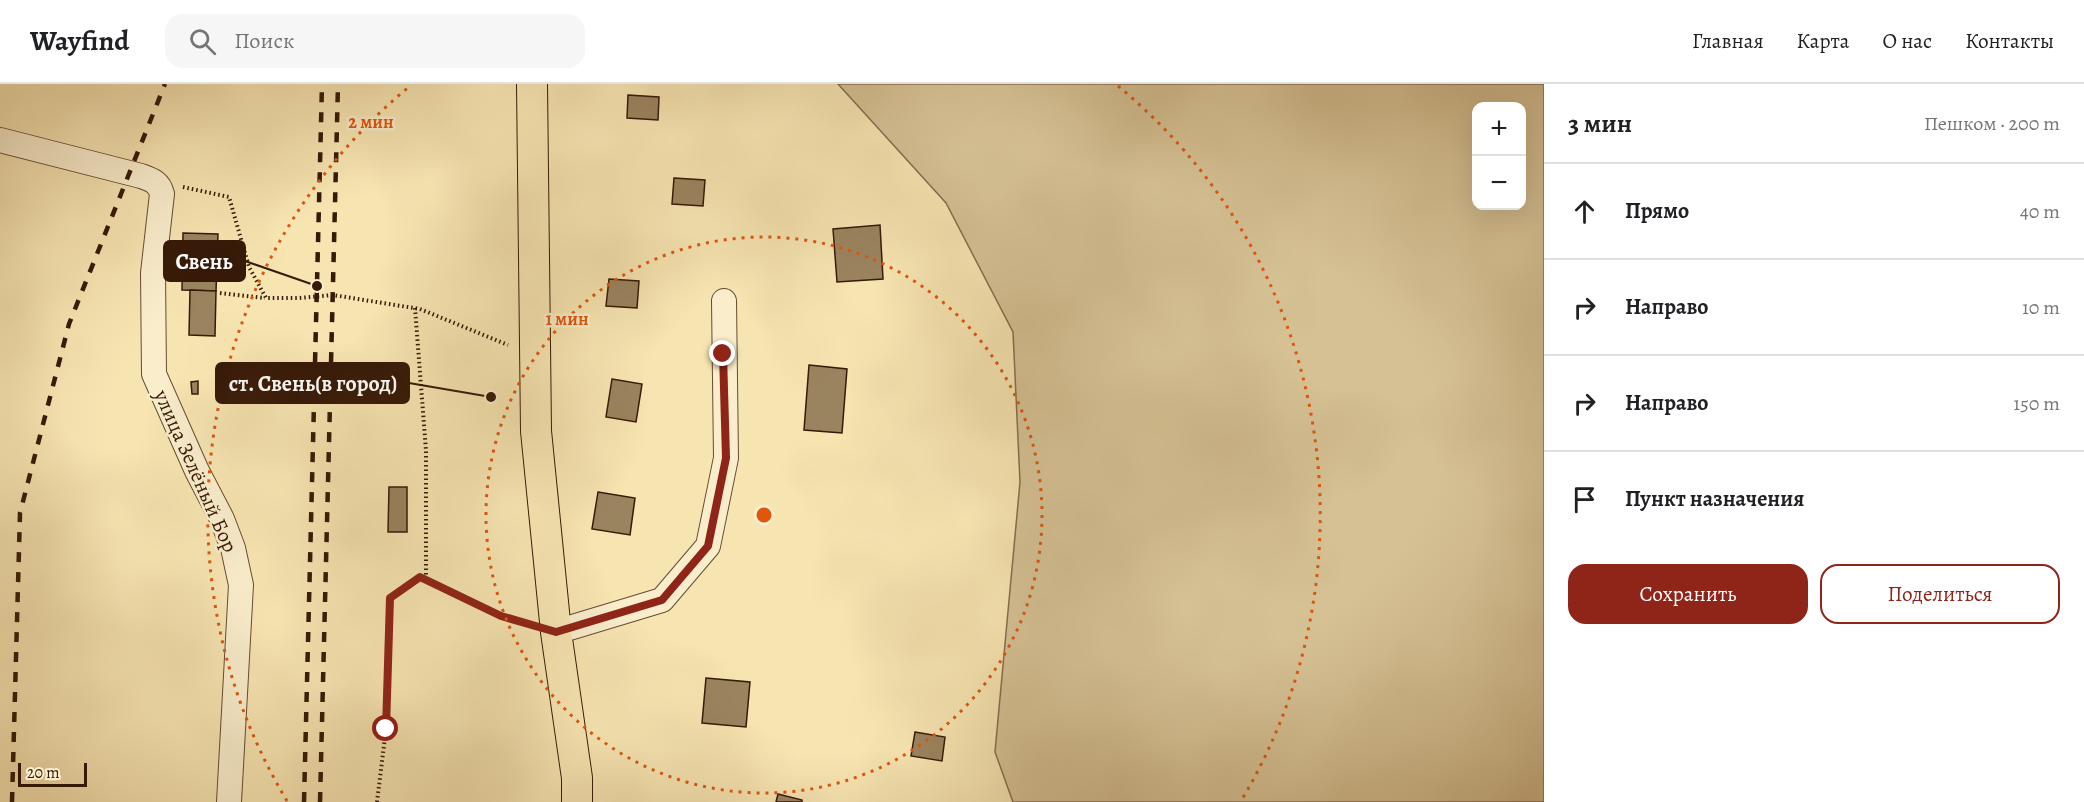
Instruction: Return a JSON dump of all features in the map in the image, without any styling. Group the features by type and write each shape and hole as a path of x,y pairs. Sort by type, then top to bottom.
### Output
{"main road":[{"path":"532,84 536,431 556,632 577,778 577,802"}],"street":[{"path":"0,140 153,181"},
{"name":"улица Зелёный Бор","path":"153,181 160,186 162,194 153,273 154,374 197,471 222,519 233,548 241,585 229,802"},
{"path":"556,632 662,600 708,546 726,458 724,301"}],"path":[{"path":"153,181 229,197 249,267 266,298"},
{"path":"220,293 266,298 333,295 415,308 517,349"},
{"path":"415,308 426,451 426,580"},
{"path":"377,802 386,729 390,598 420,577 501,616 556,632"}],"shaded area":[{"path":"838,84 1544,84 1544,802 1013,802 995,752 1020,482 1013,332 946,203"}],"building":[{"path":"628,95 659,97 658,120 627,118"},
{"path":"674,178 705,180 703,206 672,204"},
{"path":"880,225 883,279 837,282 833,229"},
{"path":"183,233 218,234 216,291 182,290"},
{"path":"609,279 639,281 637,308 606,306"},
{"path":"190,290 216,291 215,336 189,335"},
{"path":"809,365 847,369 842,433 804,430"},
{"path":"612,379 642,384 636,422 606,417"},
{"path":"198,381 198,394 192,394 191,382"},
{"path":"389,487 407,487 407,532 388,532"},
{"path":"598,492 635,498 630,535 592,529"},
{"path":"706,678 750,682 746,727 702,723"},
{"path":"915,732 945,737 942,761 911,756"},
{"path":"778,794 802,800 802,802 776,802"}],"railway":[{"path":"12,802 20,513 69,324 165,84"},
{"path":"304,802 322,84"},
{"path":"320,802 338,84"}],"place":[{"name":"Свень","path":"317,286"},
{"name":"ст. Свень(в город)","path":"491,397"}],"route":[{"path":"386,729 390,598 420,577 501,616 556,632 662,600 708,546 726,458 723,354"}]}
